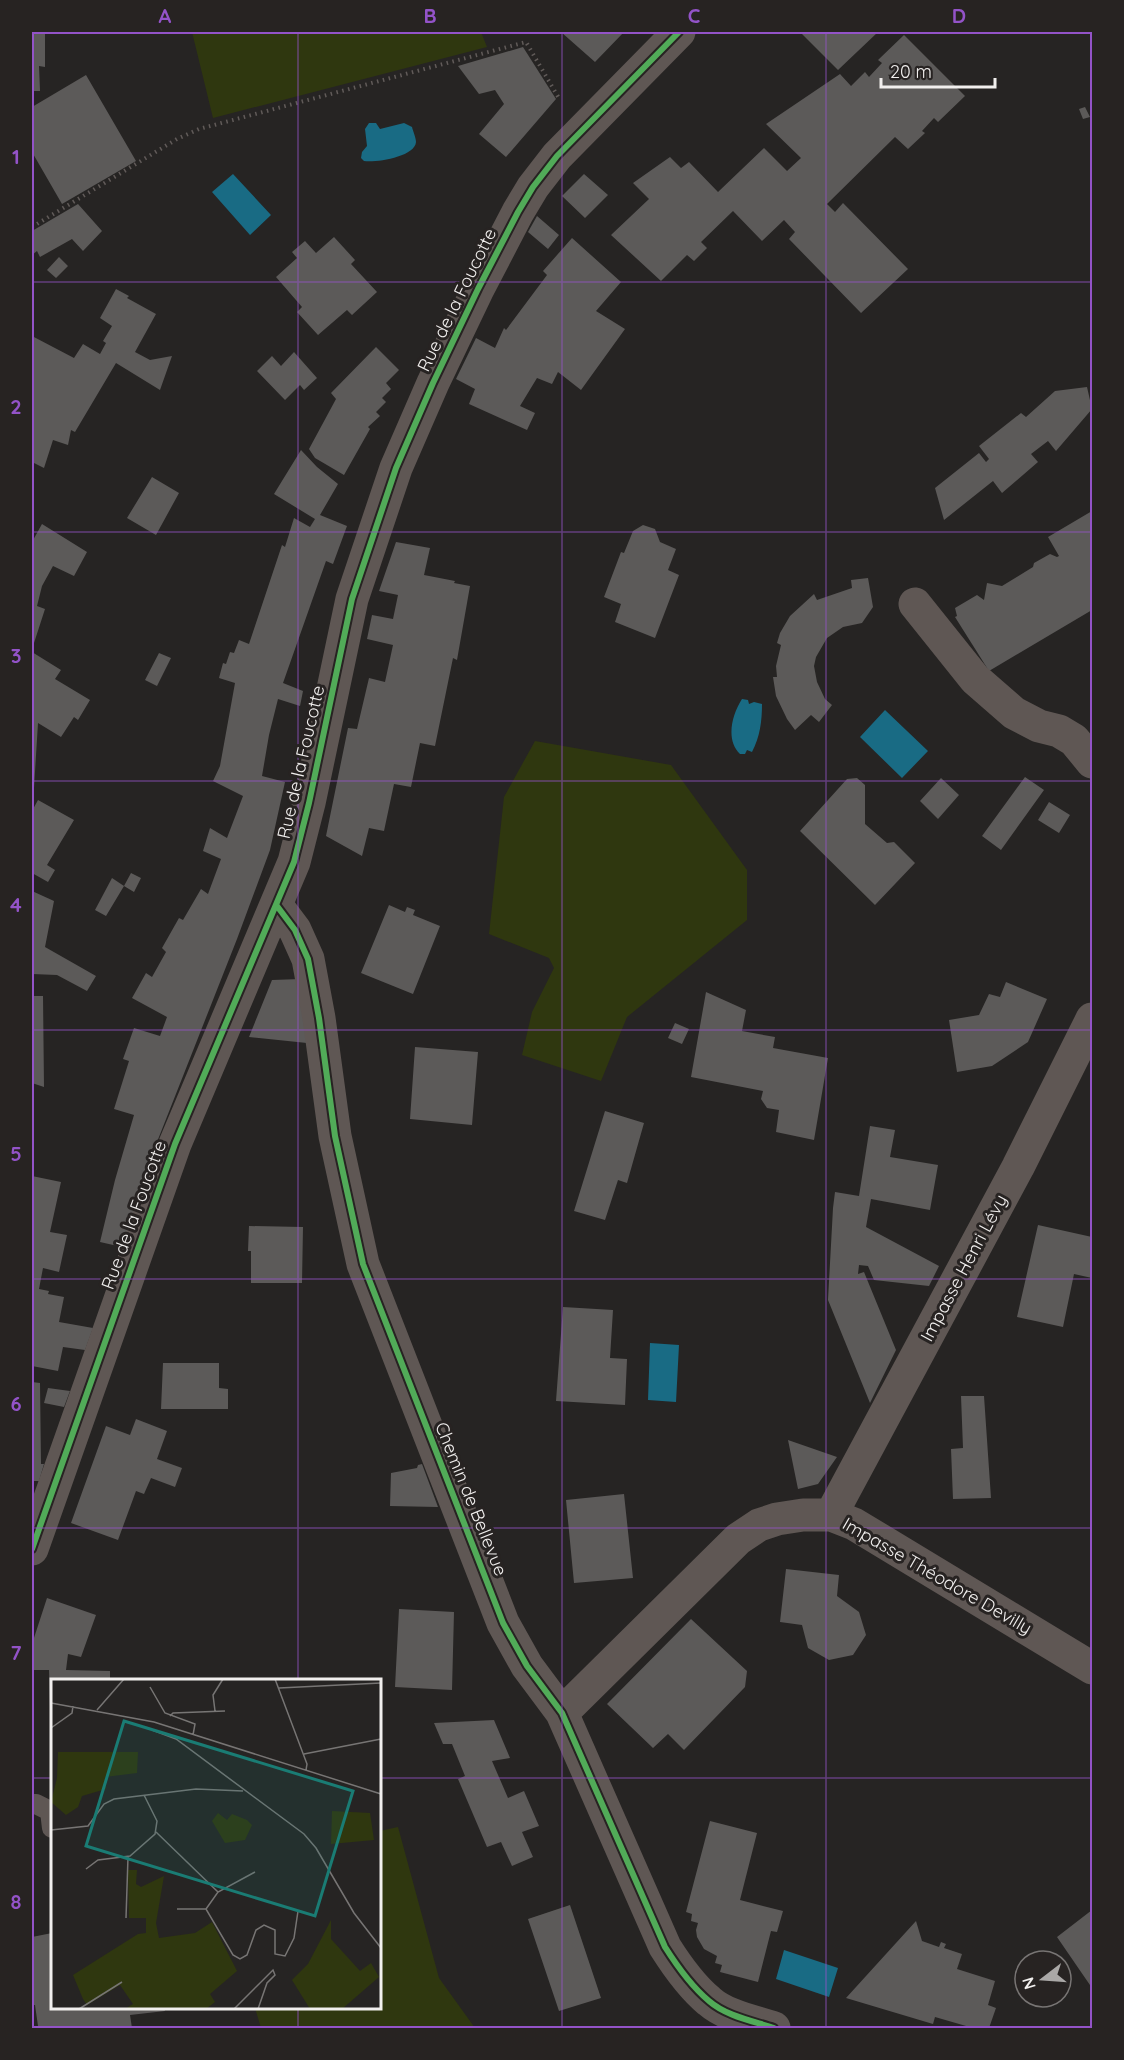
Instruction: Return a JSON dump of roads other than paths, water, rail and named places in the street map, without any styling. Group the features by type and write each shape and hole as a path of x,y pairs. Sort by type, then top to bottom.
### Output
{"street":[{"name":"Rue de la Foucotte","path":"32,1549 175,1144 294,862 309,803 352,599 396,468 433,383 518,212 533,187 580,133 679,32"},
{"path":"915,604 975,679 998,700 1014,714 1039,726 1059,731 1074,740 1092,762"},
{"name":"Chemin de Bellevue","path":"277,906 295,930 309,959 335,1136 363,1264 503,1623 527,1666 562,1713 664,1947 677,1967 710,2002 734,2015 774,2028"},
{"name":"Impasse Henri Lévy","path":"831,1515 1018,1167 1092,1019"},
{"name":"Impasse Théodore Devilly","path":"562,1713 738,1539 777,1518 803,1515 831,1515 864,1530 1092,1668"}],"lane":[{"path":"32,1804 50,1811 51,1820"}],"water":[{"path":"369,123 376,123 380,129 404,123 412,127 416,140 414,147 409,152 394,158 364,161 361,158 367,146 365,129"},
{"path":"233,174 271,215 250,235 212,192"},
{"path":"742,699 748,700 749,704 754,702 762,704 757,741 752,752 747,750 745,754 740,754 736,749 732,735 733,720"},
{"path":"885,710 928,751 902,778 860,737"},
{"path":"650,1343 679,1345 676,1402 648,1400"},
{"path":"784,1950 838,1968 829,1997 776,1979"}]}
